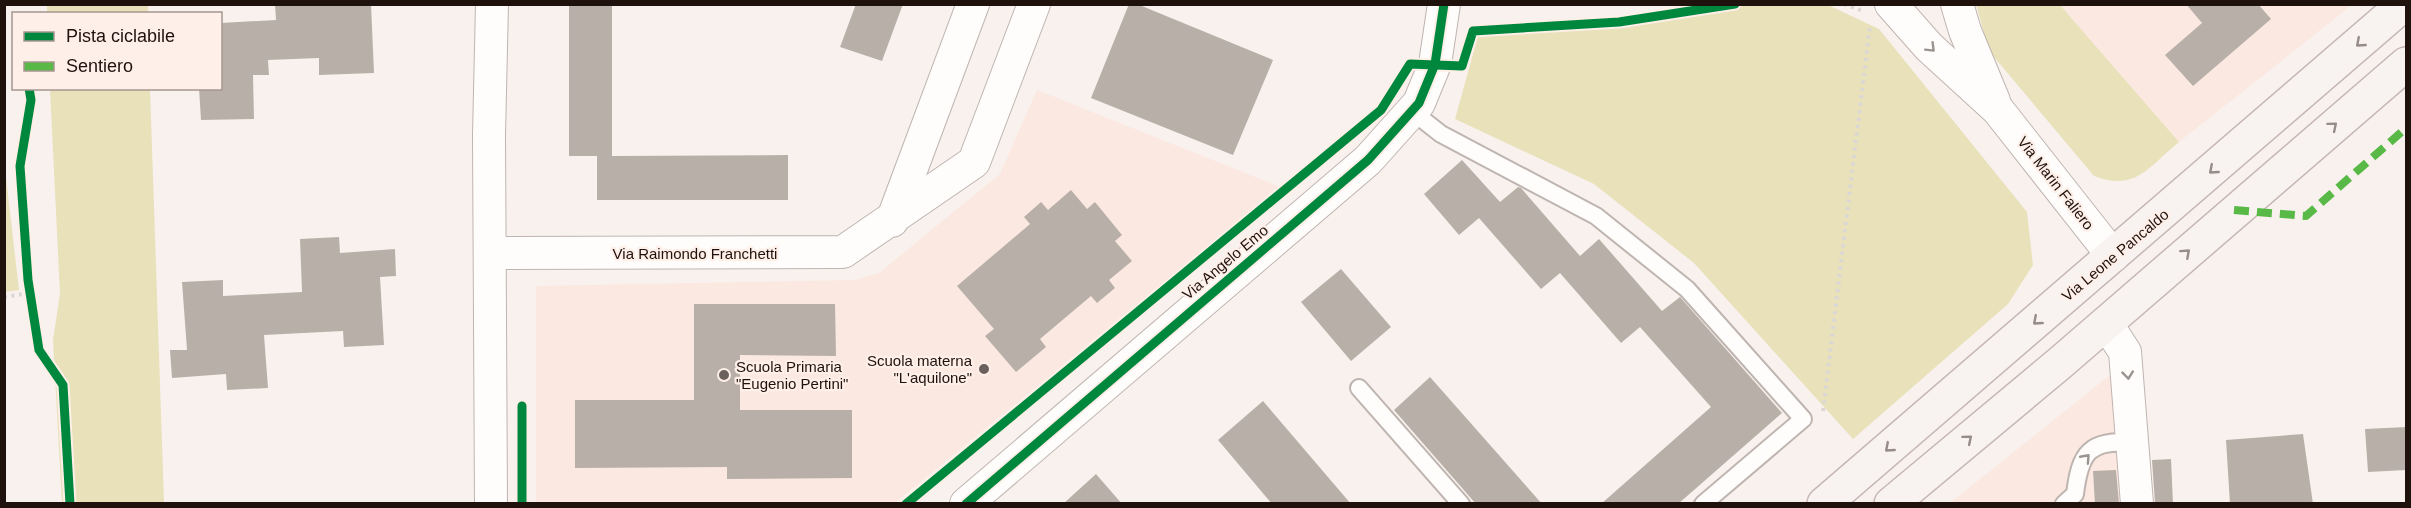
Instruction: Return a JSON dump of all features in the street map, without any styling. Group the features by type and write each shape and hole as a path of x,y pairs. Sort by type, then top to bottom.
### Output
{"main road":[{"name":"Via Leone Pancaldo","path":"1824,504 2404,4"},
{"path":"1891,504 2106,323 2406,64"},
{"path":"2113,256 2142,292"}],"street":[{"path":"491,504 492,4"},
{"path":"892,221 973,4"},
{"name":"Via Raimondo Franchetti","path":"490,253 843,252 892,221 974,162 1034,4"},
{"name":"Via Angelo Emo","path":"966,504 1368,160 1413,112 1436,64 1444,4"},
{"name":"Via Marin Faliero","path":"1891,4 1929,47 1998,110 2113,256"},
{"name":"Via Marin Faliero","path":"1958,4 1965,31 1998,110"},
{"path":"2106,323 2125,352 2137,504"}],"lane":[{"path":"1413,112 1441,134 1596,216 1687,290 1803,419 1703,504"},
{"path":"1359,388 1461,504"},
{"path":"2064,504 2075,494 2078,467 2086,454 2110,441 2133,443"}],"path":[{"path":"1815,410 1822,418 1871,14 1844,4"},
{"path":"4,297 31,298 28,280"}],"shaded area":[{"path":"1741,4 1828,5 1879,29 2027,212 2033,265 2008,304 1853,439 1694,263 1594,184 1455,119 1478,36 1643,21"},
{"path":"1976,4 2060,5 2179,142 2150,168 2131,179 2108,180 2094,176 1989,51"},
{"path":"47,5 148,5 148,12 47,12"},
{"path":"2060,5 2352,5 2179,142"},
{"path":"50,90 150,90 164,503 62,503 53,340 60,294"},
{"path":"1037,90 1280,187 895,503 536,503 536,286 856,280 879,273 1000,174"},
{"path":"5,169 19,290 4,292"},
{"path":"2114,372 2129,503 1949,504"}],"building":[{"path":"371,4 374,73 319,75 319,58 268,60 269,75 253,75 254,119 201,120 199,90 222,90 222,23 276,20 275,5"},
{"path":"569,4 612,4 612,156 788,155 788,200 597,200 597,156 569,156"},
{"path":"856,4 903,4 882,61 840,47"},
{"path":"1129,4 1137,4 1273,60 1233,155 1091,98"},
{"path":"2186,4 2258,4 2271,19 2193,86 2165,55 2202,23"},
{"path":"1462,160 1500,202 1518,187 1521,188 1580,256 1599,239 1662,311 1680,297 1782,413 1678,504 1601,504 1711,407 1640,327 1621,343 1560,273 1541,289 1479,218 1459,235 1424,194"},
{"path":"1071,190 1087,209 1095,202 1122,235 1115,241 1132,261 1109,280 1115,288 1097,303 1091,296 1040,339 1046,347 1016,372 985,336 994,329 957,286 1030,224 1024,217 1041,202 1048,210"},
{"path":"339,237 340,253 395,249 396,276 380,277 384,345 344,347 343,331 264,335 268,388 227,390 226,374 172,378 170,350 187,350 182,282 223,280 223,296 302,292 300,239"},
{"path":"1341,269 1391,327 1351,361 1301,302"},
{"path":"694,304 835,304 836,356 740,355 740,410 852,410 852,478 727,479 727,467 575,468 575,400 694,400"},
{"path":"1430,377 1542,504 1476,504 1394,410"},
{"path":"1263,401 1351,504 1272,504 1218,440"},
{"path":"2406,427 2406,470 2368,472 2365,429"},
{"path":"2303,434 2313,504 2230,504 2226,440"},
{"path":"2171,459 2173,504 2155,504 2152,460"},
{"path":"2116,470 2119,504 2095,504 2093,471"},
{"path":"1096,474 1122,504 1063,504"}],"marked path":[{"path":"2234,210 2306,216 2406,128"}],"cycle path":[{"path":"966,504 1368,160 1419,103 1435,64 1444,4"},
{"path":"906,504 1381,110 1410,64 1462,66 1473,31 1619,22 1735,4"},
{"path":"29,90 31,100 20,166 28,280 39,350 63,385 70,504"},
{"path":"522,406 522,504"}],"place":[{"name":"Scuola materna \"L'aquilone\"","path":"984,369"},
{"name":"Scuola Primaria \"Eugenio Pertini\"","path":"724,375"}]}
